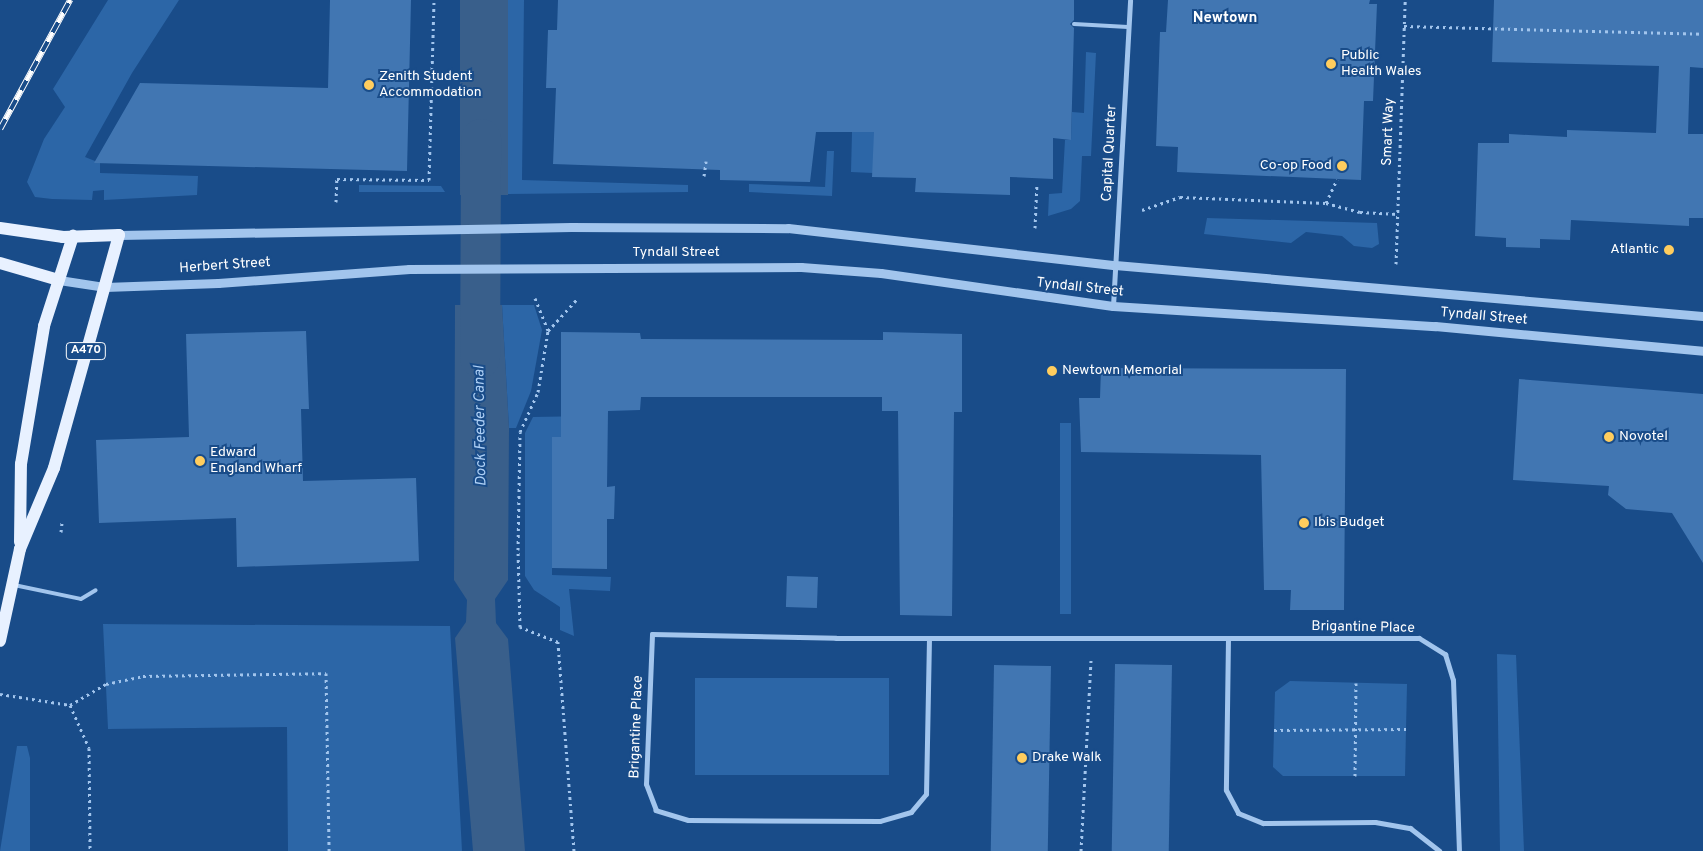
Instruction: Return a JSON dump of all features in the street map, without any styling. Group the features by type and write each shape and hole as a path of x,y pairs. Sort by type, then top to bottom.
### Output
{"main road":[{"path":"0,228 73,236 119,235"},
{"name":"A470","path":"0,641 20,549 54,468 119,235"},
{"name":"A470","path":"20,549 21,464 44,326 73,236"},
{"name":"Herbert Street","path":"0,263 58,280"}],"street":[{"name":"Capital Quarter","path":"1113,306 1130,0"},
{"name":"Tyndall Street","path":"119,235 521,228 788,228 1115,265 1703,316"},
{"name":"Tyndall Street","path":"455,268 801,267 881,273 1113,306 1435,326 1703,351"},
{"name":"Herbert Street","path":"58,280 105,287 455,268"},
{"name":"Brigantine Place","path":"929,638 926,794 911,812 880,821 698,820 656,810 646,784 652,634 836,638 929,638 1419,638 1445,654 1453,680 1455,823 1459,851"},
{"path":"1228,638 1226,790 1238,813 1263,823 1374,822 1410,828 1439,851"}],"lane":[{"path":"1074,24 1128,27"},
{"path":"12,584 81,599 96,590"}],"path":[{"path":"336,202 337,179 429,180 434,0"},
{"name":"Smart Way","path":"1396,265 1405,0"},
{"path":"1404,26 1703,34"},
{"path":"704,176 706,161"},
{"path":"1326,203 1337,179"},
{"path":"1035,228 1037,183"},
{"path":"1142,210 1180,197 1326,203 1360,212 1398,214"},
{"path":"536,298 548,331 538,392 520,432 520,627 558,642 574,851"},
{"path":"548,331 577,299"},
{"path":"1081,851 1092,638"},
{"path":"0,694 70,705 106,684 143,676 326,673 329,851"},
{"path":"1355,776 1356,683"},
{"path":"70,705 89,748 90,851"},
{"path":"1274,730 1406,729"}],"shaded area":[{"path":"108,0 179,0 132,73 85,157 100,163 100,173 198,176 197,195 104,200 104,190 93,191 92,200 52,199 35,197 27,182 44,139 65,107 53,89"},
{"path":"508,0 524,0 522,180 688,185 688,192 504,194"},
{"path":"1086,52 1096,53 1091,156 1082,156 1080,201 1071,209 1048,216 1049,194 1062,193 1065,140 1071,140 1072,112 1084,113"},
{"path":"854,54 876,132 873,173 851,172"},
{"path":"827,151 834,151 832,196 749,192 749,184 825,187"},
{"path":"359,185 441,186 445,192 359,192"},
{"path":"1207,218 1377,223 1379,244 1372,248 1354,246 1342,236 1306,232 1291,243 1204,234"},
{"path":"502,305 534,305 542,330 531,391 516,428 509,428"},
{"path":"591,416 562,437 552,437 552,575 611,577 610,591 569,589 574,636 560,630 560,607 534,590 525,576 525,433 533,417"},
{"path":"1060,423 1071,423 1071,614 1060,614"},
{"path":"103,624 450,626 462,851 288,851 287,727 108,729"},
{"path":"1497,654 1516,655 1524,851 1500,851"},
{"path":"695,678 889,678 889,775 695,775"},
{"path":"1290,681 1407,684 1405,776 1283,776 1273,767 1275,692"},
{"path":"17,746 27,746 30,758 30,851 0,851"}],"water":[{"path":"460,0 508,0 508,195 460,195"},
{"path":"455,305 502,305 509,428 508,580 495,599 496,623 508,639 525,851 473,851 455,638 466,622 467,600 454,580"}],"building":[{"name":"Zenith Student Accommodation","path":"330,0 411,0 407,171 94,163 140,83 328,88"},
{"path":"558,0 1074,0 1074,20 1070,24 1074,28 1071,140 1053,138 1053,179 1010,177 1010,195 915,192 916,178 872,177 874,132 816,132 810,182 720,180 720,170 553,164 556,88 546,88 548,30 557,30"},
{"path":"1168,0 1370,0 1369,4 1377,4 1373,101 1364,101 1361,180 1177,172 1178,147 1156,146 1160,32 1166,32"},
{"path":"1494,0 1703,0 1703,68 1690,67 1688,134 1703,134 1703,218 1689,218 1689,226 1571,220 1570,240 1540,239 1540,248 1506,247 1506,238 1475,236 1478,143 1509,143 1509,134 1567,137 1567,130 1656,133 1659,66 1492,62"},
{"name":"Edward England Wharf","path":"306,331 309,409 301,409 303,481 416,478 419,561 237,567 236,518 99,523 96,440 189,437 186,334"},
{"path":"561,332 640,333 641,339 883,340 883,332 962,334 962,412 954,412 952,616 900,615 898,411 882,411 882,397 641,397 640,410 608,411 607,487 615,486 614,519 607,519 607,569 552,568 552,437 561,437"},
{"name":"Ibis Budget","path":"1101,368 1346,369 1344,610 1290,610 1291,590 1264,590 1261,455 1081,452 1079,398 1100,398"},
{"name":"Novotel","path":"1519,379 1703,394 1703,563 1672,513 1626,509 1608,495 1609,486 1513,480"},
{"path":"787,576 818,577 817,608 786,607"},
{"path":"1115,664 1172,665 1169,851 1112,851"},
{"name":"Drake Walk","path":"994,665 1051,666 1048,851 991,851"}],"waterway":[{"name":"Dock Feeder Canal","path":"480,358 481,139"}],"railway":[{"path":"0,129 70,0"}],"place":[{"name":"Public Health Wales","path":"1331,64"},
{"name":"Zenith Student Accommodation","path":"369,85"},
{"name":"Co-op Food","path":"1342,166"},
{"name":"Atlantic","path":"1669,250"},
{"name":"Newtown Memorial","path":"1052,371"},
{"name":"Novotel","path":"1609,437"},
{"name":"Edward England Wharf","path":"200,461"},
{"name":"Ibis Budget","path":"1304,523"},
{"name":"Drake Walk","path":"1022,758"}],"district":[{"name":"Newtown","path":"1225,19"}]}
